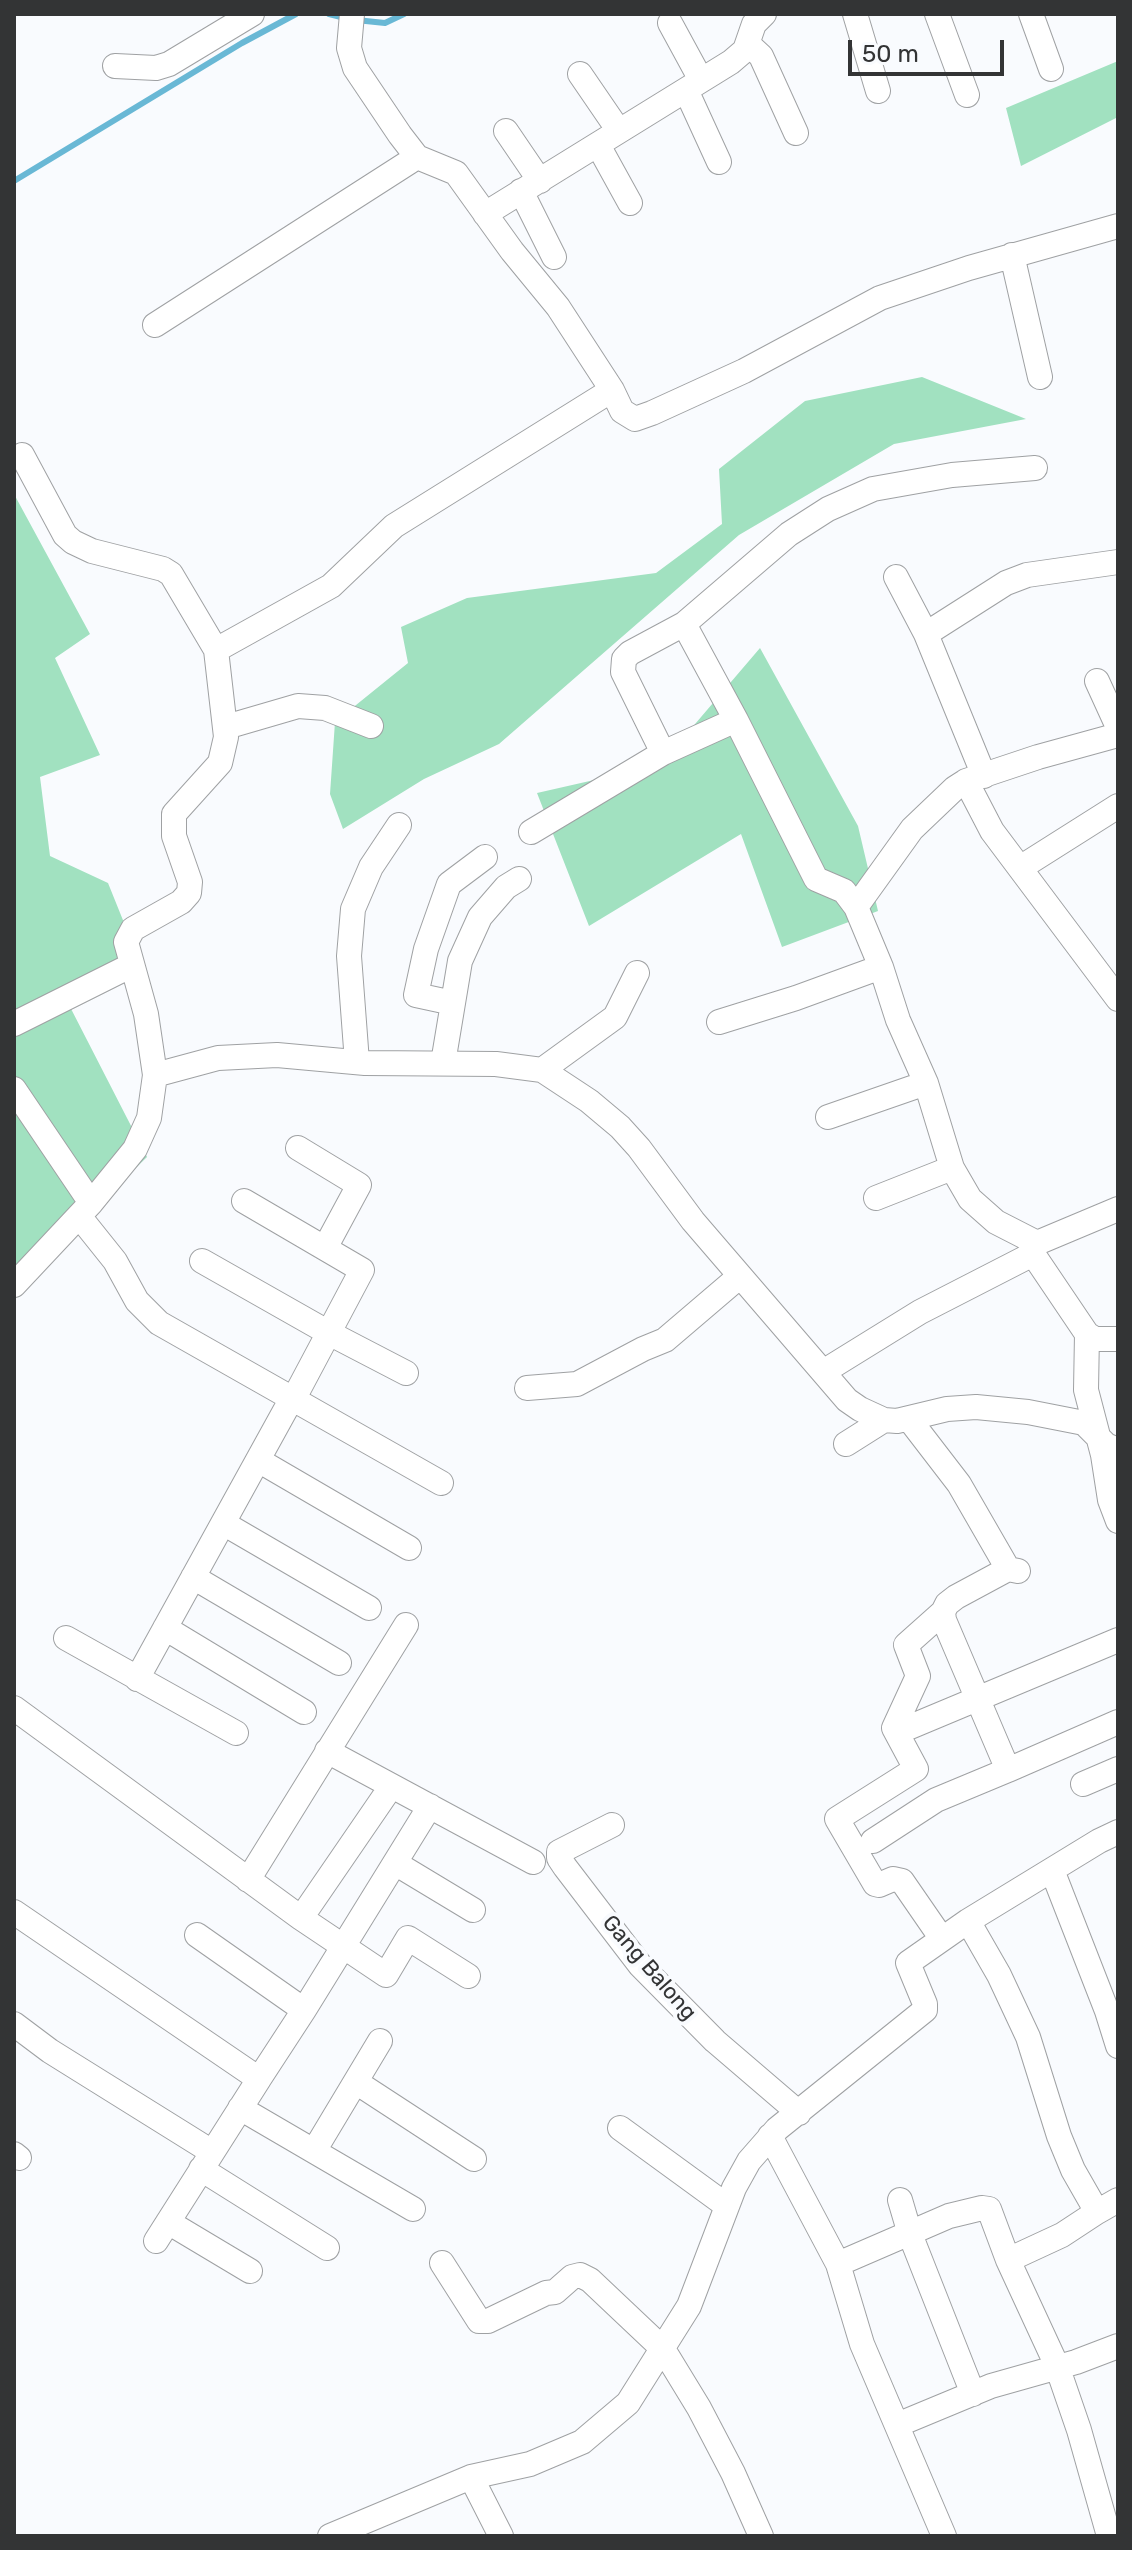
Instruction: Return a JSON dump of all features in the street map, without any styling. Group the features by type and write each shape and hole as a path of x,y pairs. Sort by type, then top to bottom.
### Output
{"street":[{"path":"855,14 878,91"},
{"path":"937,14 967,95"},
{"path":"1031,14 1051,69"},
{"path":"485,214 738,57 748,44 759,16"},
{"path":"115,66 156,68 169,64 243,17"},
{"path":"351,23 349,48 355,68 417,157 456,173 512,251 558,307 612,390 622,411 635,419 744,371 880,298 1012,255 1118,226"},
{"path":"670,23 719,162"},
{"path":"748,44 761,56 796,133"},
{"path":"580,74 619,131"},
{"path":"506,131 530,186 554,257"},
{"path":"598,145 630,203"},
{"path":"155,325 417,157"},
{"path":"1012,255 1040,377"},
{"path":"216,650 331,586 394,526 612,390"},
{"path":"14,1285 85,1210 135,1149 149,1118 155,1075 146,1014 126,942 133,929 181,902 189,893 190,882 174,836 174,814 220,763 226,727 216,650 171,574 163,569 82,548 65,535 22,455"},
{"path":"663,753 622,666 630,653 684,624 789,534 828,509 873,489 952,475 1035,468"},
{"path":"926,634 1006,583 1027,575 1118,562"},
{"path":"896,577 926,634 992,831 1118,999"},
{"path":"684,624 816,879 844,891 856,907 881,967 898,1020 926,1083 952,1168 970,1199 996,1222 1035,1248 1087,1334 1095,1339 1118,1339"},
{"path":"1097,681 1118,727"},
{"path":"226,727 298,706 325,708 371,726"},
{"path":"531,832 663,753 736,720"},
{"path":"856,907 912,829 955,788 1038,757 1118,735"},
{"path":"1020,868 1118,806"},
{"path":"357,1062 349,956 353,909 371,867 399,825"},
{"path":"453,1003 416,995 419,980 426,949 449,884 485,857"},
{"path":"443,1063 460,961 480,917 506,887 519,879"},
{"path":"14,1024 132,965"},
{"path":"719,1022 881,967"},
{"path":"542,1070 615,1017 637,973"},
{"path":"155,1075 218,1058 277,1055 357,1062 496,1064 542,1070 589,1101 620,1127 693,1221 847,1400 884,1420"},
{"path":"828,1117 926,1083"},
{"path":"14,1089 137,1301 159,1323 441,1483"},
{"path":"298,1148 359,1185 325,1248"},
{"path":"876,1198 952,1168"},
{"path":"137,1679 362,1270 244,1201"},
{"path":"823,1372 920,1312 1035,1248 1118,1209"},
{"path":"202,1261 406,1373"},
{"path":"527,1388 577,1384 665,1340 740,1276"},
{"path":"1087,1334 1086,1390 1103,1455 1110,1500 1118,1521"},
{"path":"846,1444 884,1420 909,1419 947,1409 976,1407 1028,1412 1084,1423 1106,1445 1118,1450"},
{"path":"909,1419 959,1484 1013,1570 956,1597 906,1645 918,1676 894,1728 916,1769 837,1819 875,1884 893,1879 902,1881 942,1939"},
{"path":"258,1460 409,1548"},
{"path":"223,1523 369,1608"},
{"path":"193,1577 339,1663"},
{"path":"943,1612 1008,1770"},
{"path":"248,1880 406,1625"},
{"path":"165,1628 304,1712"},
{"path":"66,1638 236,1733"},
{"path":"910,1727 1118,1640"},
{"path":"14,1708 248,1880 386,1975 408,1938 468,1976"},
{"path":"873,1841 936,1800 1118,1722"},
{"path":"327,1751 533,1862"},
{"path":"1083,1784 1118,1769"},
{"path":"301,1918 386,1794"},
{"path":"250,2271 162,2232 430,1806"},
{"name":"Gang Balong","path":"612,1825 559,1852 559,1858 640,1965 715,2041 799,2113"},
{"path":"330,2536 471,2477 530,2464 582,2442 628,2403 689,2306 734,2188 749,2161 770,2136 921,2015 925,2004 908,1963 968,1921 1118,1832"},
{"path":"395,1863 473,1910"},
{"path":"1052,1870 1118,2046"},
{"path":"14,1912 259,2079"},
{"path":"968,1921 999,1975 1028,2037 1073,2170 1108,2206 1062,2235 1008,2260"},
{"path":"197,1935 304,2010"},
{"path":"14,2024 327,2248"},
{"path":"314,2151 380,2041"},
{"path":"356,2082 474,2159"},
{"path":"240,2108 413,2209"},
{"path":"620,2128 727,2206"},
{"path":"770,2136 838,2264 862,2344 944,2536"},
{"path":"900,2200 910,2234 973,2394"},
{"path":"838,2264 949,2216 989,2209 1008,2260 1057,2366 1109,2536"},
{"path":"442,2263 479,2321 488,2321 546,2293 555,2292 572,2277 580,2275 590,2280 663,2349 726,2460 761,2536"},
{"path":"897,2425 991,2386 1118,2346"},
{"path":"471,2477 501,2536"}],"green space":[{"path":"1118,61 1118,117 1021,166 1006,108"},
{"path":"922,377 1026,419 894,444 739,535 499,744 424,779 343,829 330,794 335,722 408,663 401,627 467,598 656,573 722,524 719,469 805,401"},
{"path":"14,494 90,634 55,658 100,755 40,777 50,856 108,883 135,950 67,1001 147,1157 14,1287"},
{"path":"760,648 858,826 878,911 782,947 741,834 589,926 537,793 660,765"}],"waterway":[{"path":"14,181 242,43 296,14"},
{"path":"329,14 345,18"},
{"path":"356,20 385,23 404,14"}]}
